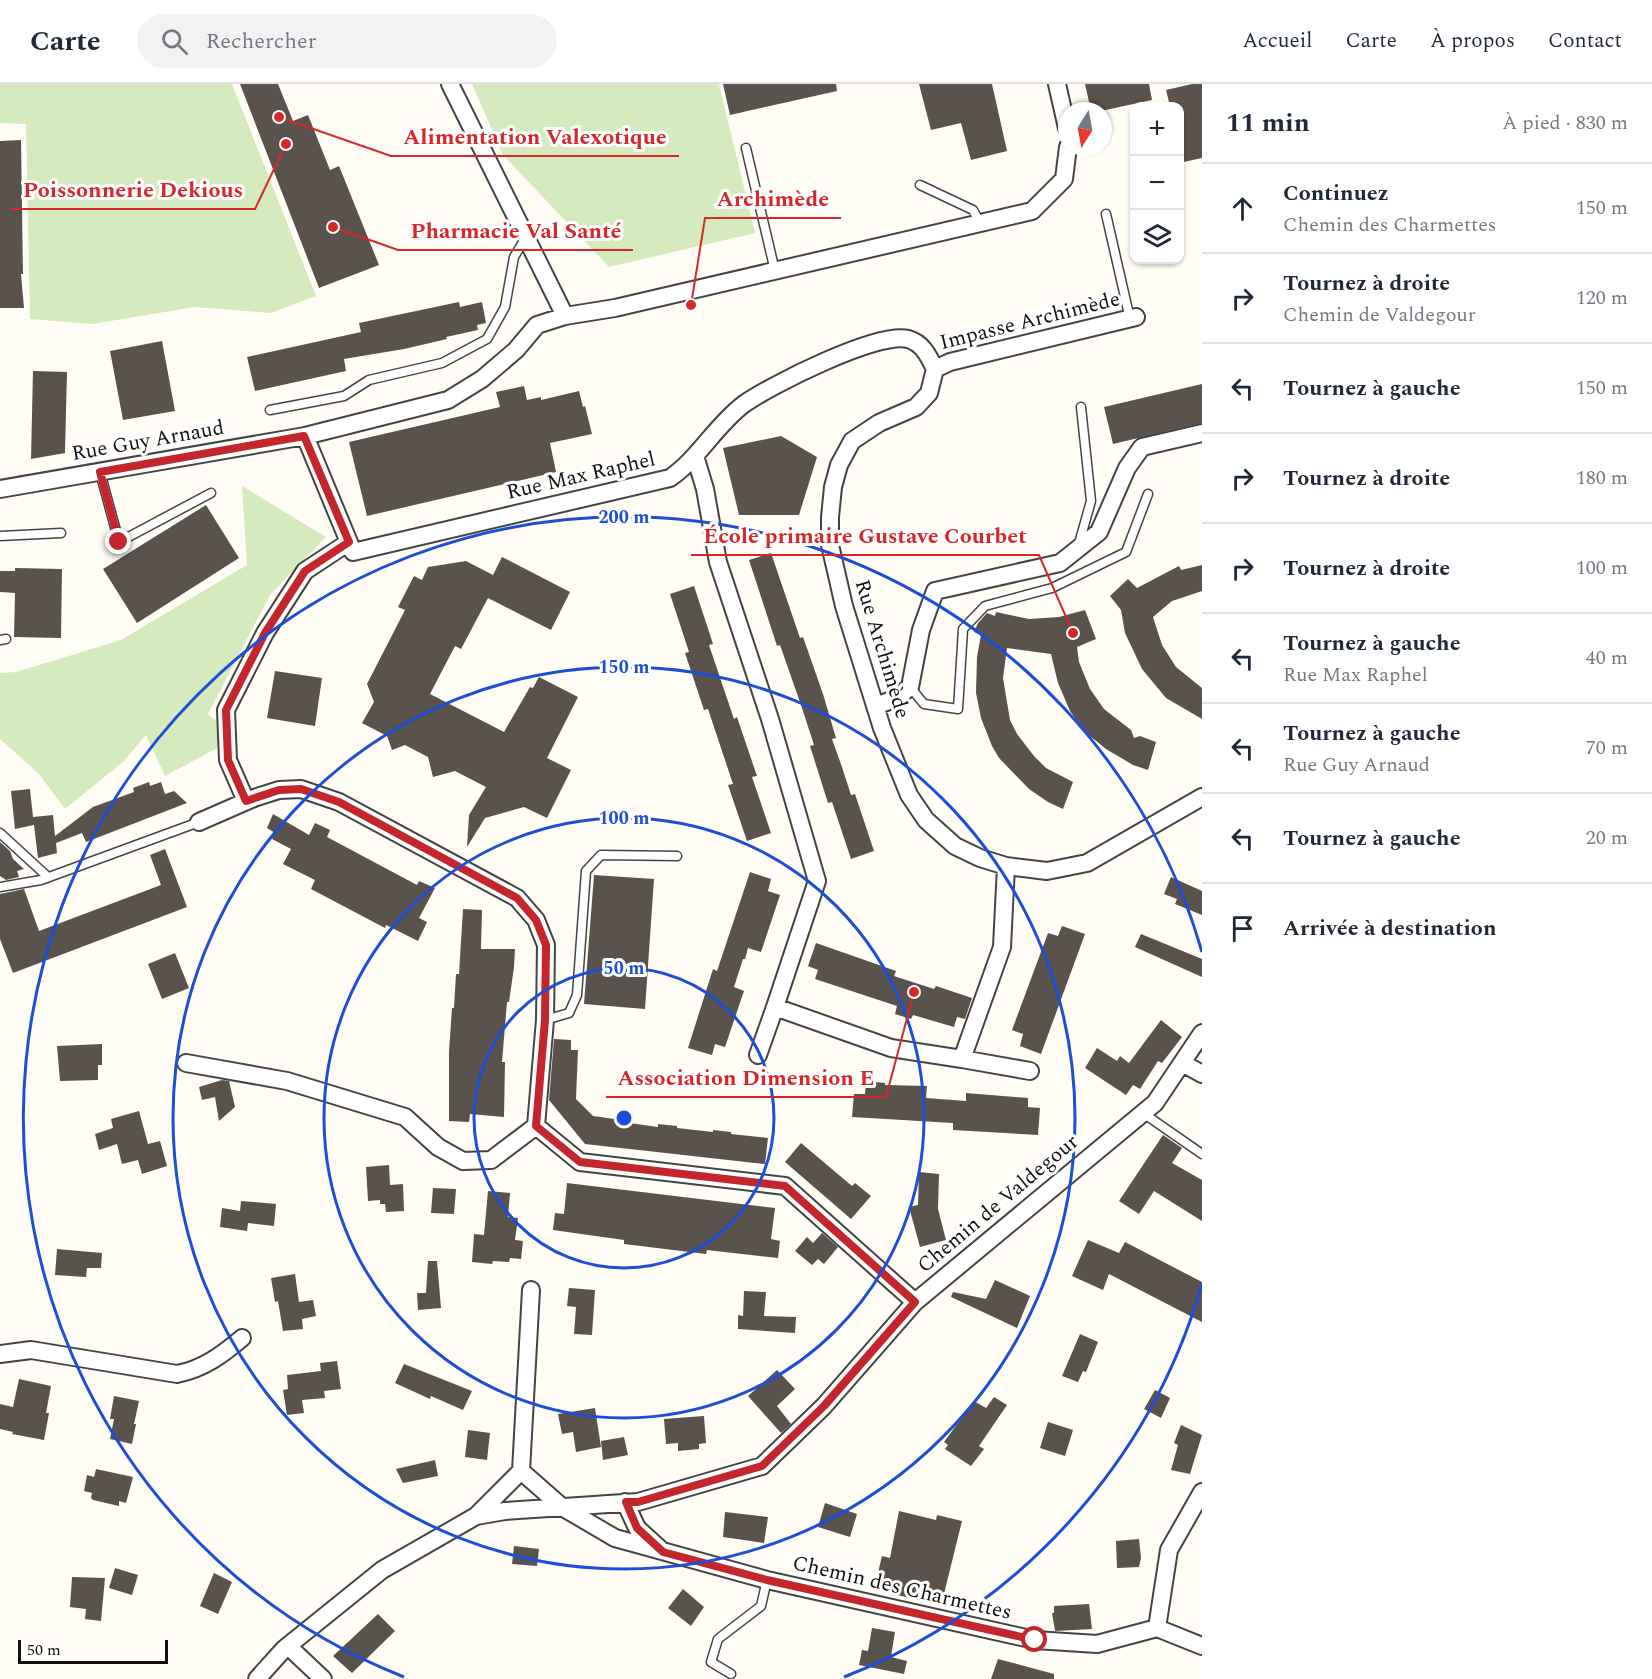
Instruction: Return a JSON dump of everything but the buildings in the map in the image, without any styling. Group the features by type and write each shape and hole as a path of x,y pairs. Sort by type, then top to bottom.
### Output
{"street":[{"path":"450,84 566,316"},
{"path":"1057,84 1061,102"},
{"path":"246,801 228,760 226,710 265,633 305,571 349,542 304,436 448,400 482,379 516,350 537,325 566,316 615,308 1032,211 1064,179 1067,156"},
{"name":"Impasse Archimède","path":"935,369 950,362 1133,318"},
{"path":"758,1055 817,881 770,719 718,562 705,489 695,456 716,429 745,403 781,383 852,350 889,340 909,339 926,350 935,369"},
{"name":"Rue Archimède","path":"935,369 929,393 916,407 879,423 852,441 839,465 833,487 830,517 830,545 843,606 875,706 909,795 926,820 955,846 980,858 1006,866 1047,872 1087,863 1202,796"},
{"path":"875,706 895,699 910,687 921,630 935,591 1060,563 1100,532 1127,468 1142,447 1202,433"},
{"name":"Rue Guy Arnaud","path":"0,489 304,436"},
{"name":"Rue Max Raphel","path":"349,542 353,552 670,478 695,456"},
{"path":"186,1063 287,1081 405,1117 438,1147 463,1161 491,1160 536,1126 545,1020 546,945 536,920 517,898 339,802 301,789 279,790 246,801 199,822"},
{"path":"962,1059 1002,947 1006,866"},
{"path":"775,1007 891,1048 1030,1071"},
{"name":"Chemin de Valdegour","path":"257,1679 288,1646 382,1570 476,1516 505,1511 638,1502 762,1466 824,1406 915,1302 1155,1103 1202,1033"},
{"path":"1182,1063 1202,1074"},
{"path":"536,1126 580,1162 785,1186 915,1302"},
{"path":"476,1516 521,1472 531,1290"},
{"path":"0,1354 30,1350 177,1374 195,1371 220,1357 242,1338"},
{"name":"Chemin des Charmettes","path":"521,1472 562,1507 615,1538 767,1580 1035,1640 1097,1644 1157,1628"},
{"path":"1202,1492 1169,1550 1157,1628 1202,1646"},
{"name":"Chemin des Charmettes","path":"626,1502 637,1528 663,1552"},
{"path":"288,1646 323,1679"}],"lane":[{"path":"746,148 775,271"},
{"path":"920,184 973,210 980,223"},
{"path":"1106,213 1133,318"},
{"path":"270,410 344,396 369,380 442,363 487,339 505,307 514,257 526,237"},
{"path":"1077,550 1091,501 1081,406"},
{"path":"100,472 119,542 211,493"},
{"path":"910,687 924,704 958,709 963,629 985,606 1052,588 1126,552 1148,494"},
{"path":"0,536 62,533"},
{"path":"0,887 48,877 199,822"},
{"path":"0,833 48,877"},
{"path":"545,1020 570,1013 577,995 586,870 601,855 677,856"},
{"path":"1143,1113 1202,1154"},
{"path":"731,1674 711,1662 718,1639 761,1606 767,1580"}],"green space":[{"path":"0,84 232,84 316,296 271,313 195,307 92,324 30,319 26,124 0,123"},
{"path":"472,84 719,84 755,233 609,267 503,155"},
{"path":"242,486 326,537 270,595 208,714 236,738 165,776 146,735 124,761 65,809 39,774 0,739 0,673 16,672 121,640 247,565"}],"place":[{"name":"Alimentation Valexotique","path":"279,117"},
{"name":"Poissonnerie Dekious","path":"286,144"},
{"name":"Pharmacie Val Santé","path":"333,227"},
{"name":"Archimède","path":"691,305"},
{"name":"École primaire Gustave Courbet","path":"1073,633"},
{"name":"Association Dimension E","path":"914,992"}],"route":[{"path":"119,542 100,472 304,436 349,542 305,571 265,633 226,710 228,760 246,801 279,790 301,789 339,802 517,898 536,920 546,945 545,1020 536,1126 580,1162 785,1186 915,1302 824,1406 762,1466 638,1502 626,1502 637,1528 663,1552 767,1580 1035,1640"}]}
